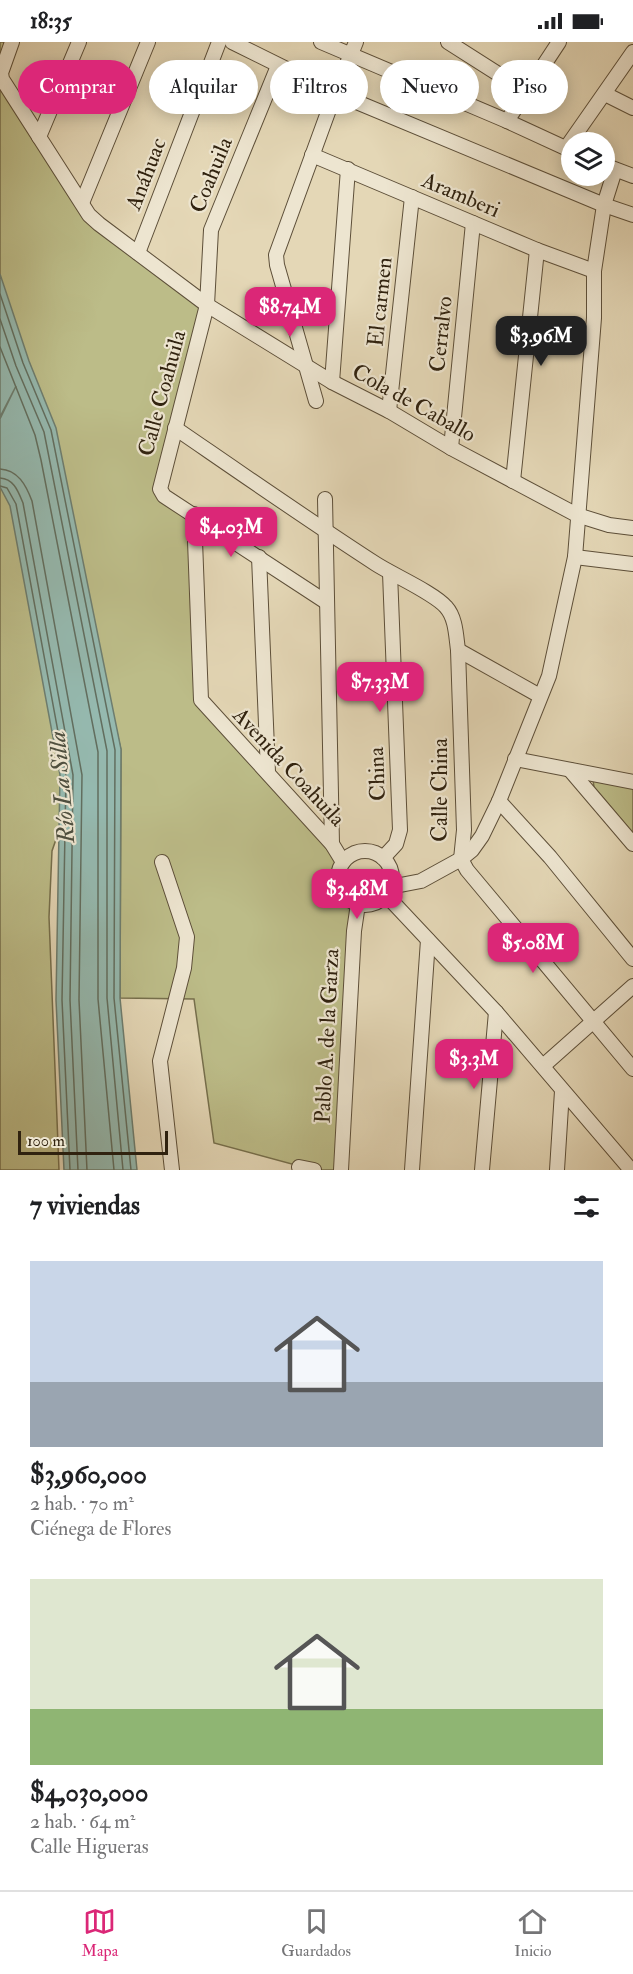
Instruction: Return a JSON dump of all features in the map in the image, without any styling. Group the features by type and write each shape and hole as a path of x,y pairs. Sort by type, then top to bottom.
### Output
{"street":[{"name":"Cola de Caballo","path":"12,42 1,77 89,215 99,224 207,305 307,368 577,515 609,525 633,528"},
{"path":"39,137 79,42"},
{"path":"82,203 148,42"},
{"name":"Anáhuac","path":"138,253 219,42"},
{"path":"232,42 270,62"},
{"path":"321,42 354,48 561,146"},
{"path":"448,42 491,69"},
{"path":"547,60 559,42"},
{"path":"581,132 633,52"},
{"name":"Coahuila","path":"207,305 212,230 270,86"},
{"path":"605,94 633,108"},
{"path":"368,107 633,215"},
{"path":"316,400 276,255 327,114"},
{"path":"507,121 511,114"},
{"name":"Aramberi","path":"312,155 537,250 594,271"},
{"path":"332,382 348,169"},
{"path":"615,170 633,176"},
{"path":"607,186 594,271 594,318 575,557 549,676 499,801 482,836 472,850 421,881 388,891 375,903 358,904 346,897 340,889 338,875 343,862 355,853 365,851 383,858 390,870 388,891 428,940 543,1066 628,1168"},
{"name":"El carmen","path":"389,411 412,197"},
{"name":"Cerralvo","path":"451,448 473,223"},
{"path":"513,481 537,250"},
{"name":"Calle Coahuila","path":"194,514 164,496 160,491 160,485 207,305"},
{"name":"Calle China","path":"175,428 324,530 390,573 439,600 446,607 456,629 458,650 464,830 460,859"},
{"path":"325,499 332,844"},
{"path":"194,514 326,602"},
{"name":"Avenida Coahuila","path":"194,514 199,686 202,702 332,844 343,862"},
{"path":"259,557 268,772"},
{"path":"575,557 633,564"},
{"name":"China","path":"383,858 396,844 400,830 390,573"},
{"path":"458,650 540,696"},
{"path":"515,759 633,782"},
{"path":"570,770 633,844"},
{"path":"499,801 550,857 633,958"},
{"path":"460,859 466,870 633,1069"},
{"path":"162,862 187,937 184,968 160,1061 172,1170"},
{"name":"Pablo A. de la Garza","path":"341,1170 354,931 358,904"},
{"path":"412,1170 428,940"},
{"path":"543,1066 633,986"},
{"path":"483,1170 496,1012"},
{"path":"557,1170 562,1091"},
{"path":"299,1167 314,1170"}],"green space":[{"path":"0,42 12,42 1,73 18,100 18,114 27,114 82,203 207,305 160,485 194,514 200,697 343,862 339,874 341,889 354,902 341,1170 314,1170 214,1143 194,999 120,998 121,750 105,679 96,724 52,851 49,917 59,1170 0,1170"},
{"path":"593,780 633,788 633,833 594,787"}],"water":[{"name":"Río La Silla","path":"0,274 29,361 56,428 121,749 120,998 137,1170 64,1170 56,1000 60,775 10,506 0,487 0,419 16,386 0,417"}]}
